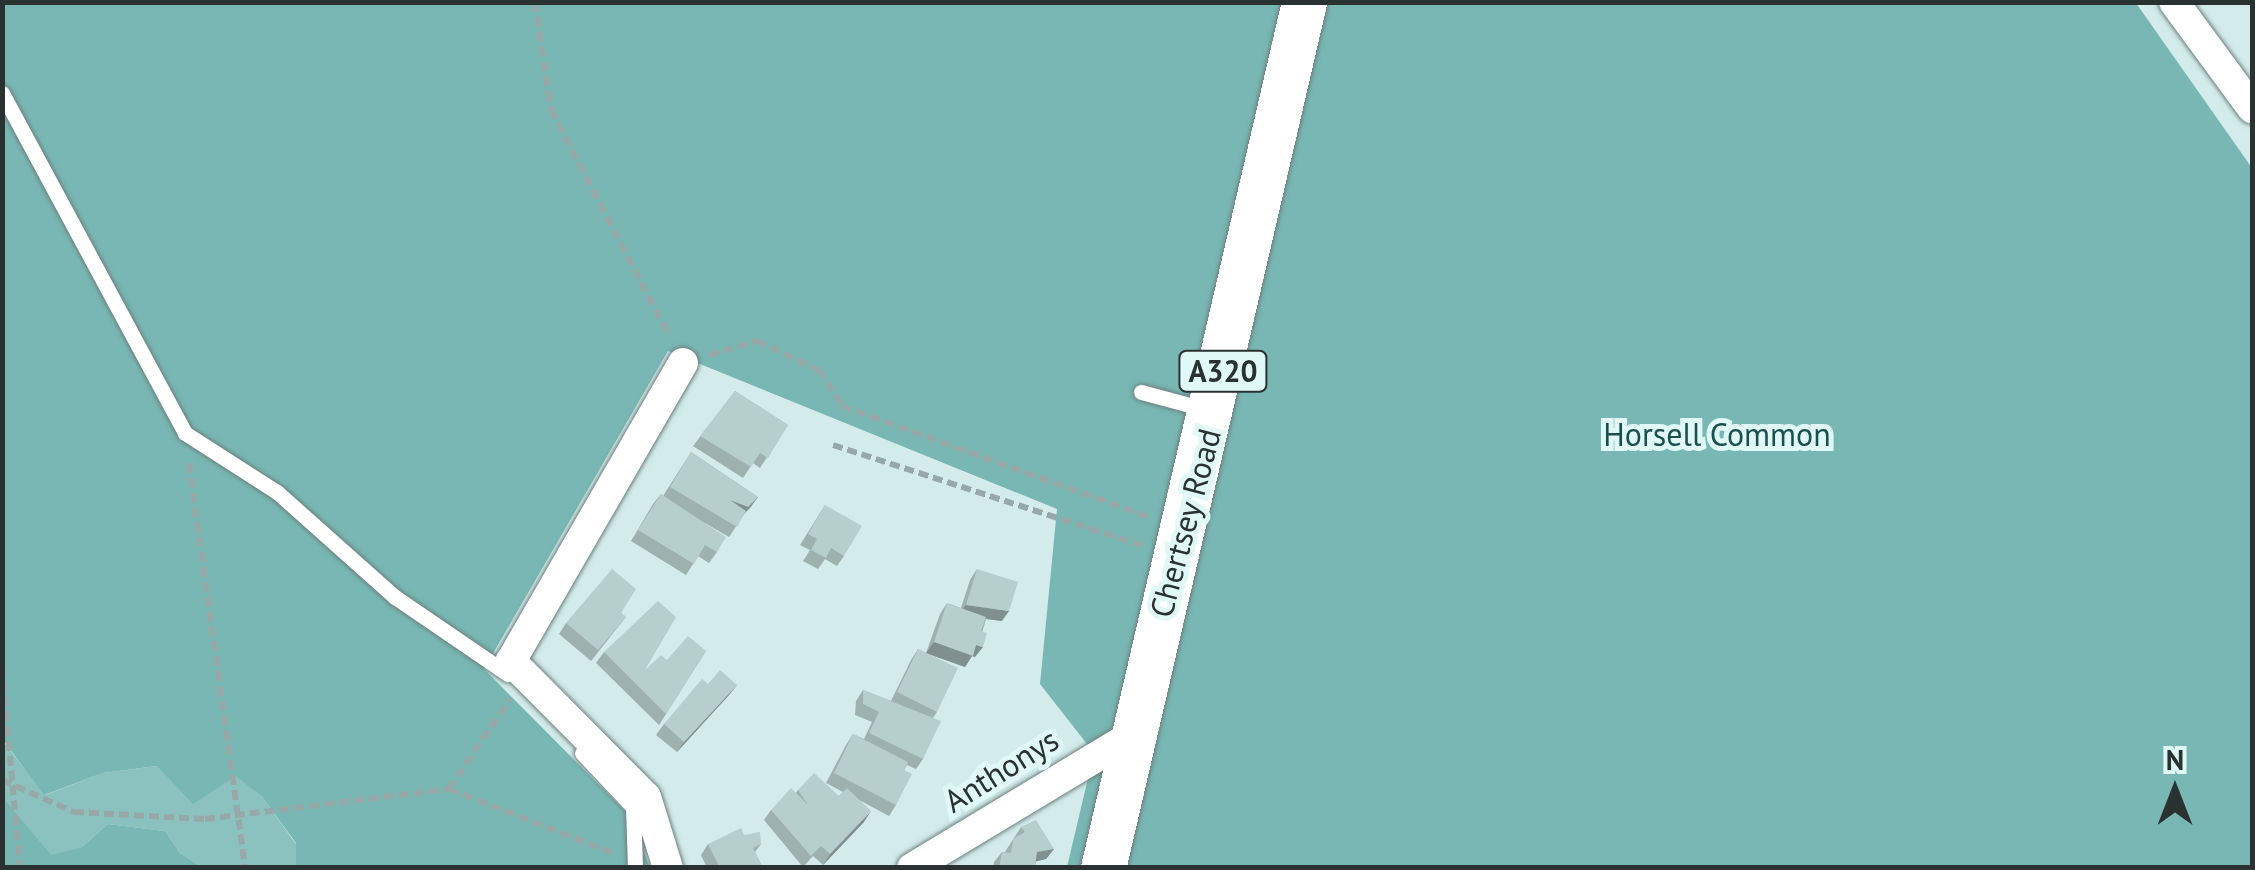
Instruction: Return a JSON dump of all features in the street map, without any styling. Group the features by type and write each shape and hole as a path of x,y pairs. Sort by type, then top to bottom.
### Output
{"main road":[{"name":"Chertsey Road","path":"1103,868 1165,543 1214,412 1304,2"}],"street":[{"path":"2174,2 2252,108"},
{"path":"668,868 646,798 511,661 683,363"},
{"name":"Anthonys","path":"912,868 1129,736"}],"lane":[{"path":"2,93 185,433 277,492 395,596 493,657 632,807 633,864"},
{"path":"1140,392 1214,412"}],"path":[{"path":"535,2 551,110 683,363 756,341 819,370 842,406 1165,543"},
{"path":"185,433 244,868"},
{"path":"832,445 1165,543"},
{"path":"2,666 20,868"},
{"path":"449,789 520,686"},
{"path":"2,780 12,781 74,812 237,817 449,789 633,864"}],"shaded area":[{"path":"2,740 45,795 103,773 157,766 236,775 262,797 296,844 296,867 202,867 180,853 165,831 108,824 82,847 51,856 3,797"}],"green space":[{"name":"Horsell Common","path":"3,3 2136,3 2252,168 2252,867 1067,867 1094,753 1040,684 1057,509 668,351 484,669 627,813 650,867 296,867 296,843 262,797 236,776 193,804 157,766 103,773 44,795 3,740"},
{"path":"3,797 51,855 82,847 108,824 165,831 180,853 202,867 3,867"}],"building":[{"path":"735,391 788,425 768,458 760,453 751,467 700,436"},
{"path":"691,452 758,497 748,507 730,500 746,511 737,527 670,487"},
{"path":"661,494 726,537 717,552 705,545 694,564 638,530"},
{"path":"825,505 862,526 844,556 831,548 826,558 811,550 817,539 808,534"},
{"path":"612,569 636,589 621,613 626,617 598,650 566,623"},
{"path":"977,569 1018,582 1009,611 966,605"},
{"path":"658,601 676,617 645,670 661,655 667,660 688,636 706,651 666,714 604,652"},
{"path":"947,603 986,617 981,631 987,633 983,647 976,645 973,656 934,642"},
{"path":"918,649 958,668 937,712 897,692"},
{"path":"720,670 737,685 684,742 664,724 702,679 708,684"},
{"path":"863,690 941,721 923,759 869,733 879,712 863,704"},
{"path":"853,734 908,762 904,770 912,774 896,805 834,773"},
{"path":"814,773 839,796 847,788 871,811 830,854 821,846 811,856 771,810 791,788 808,805 798,790"},
{"path":"1036,820 1054,849 1037,852 1035,868 999,868 1002,852 1011,853 1013,839 1025,832 1021,827"},
{"path":"741,828 744,835 760,832 761,844 753,848 763,868 720,868 708,844"}]}
